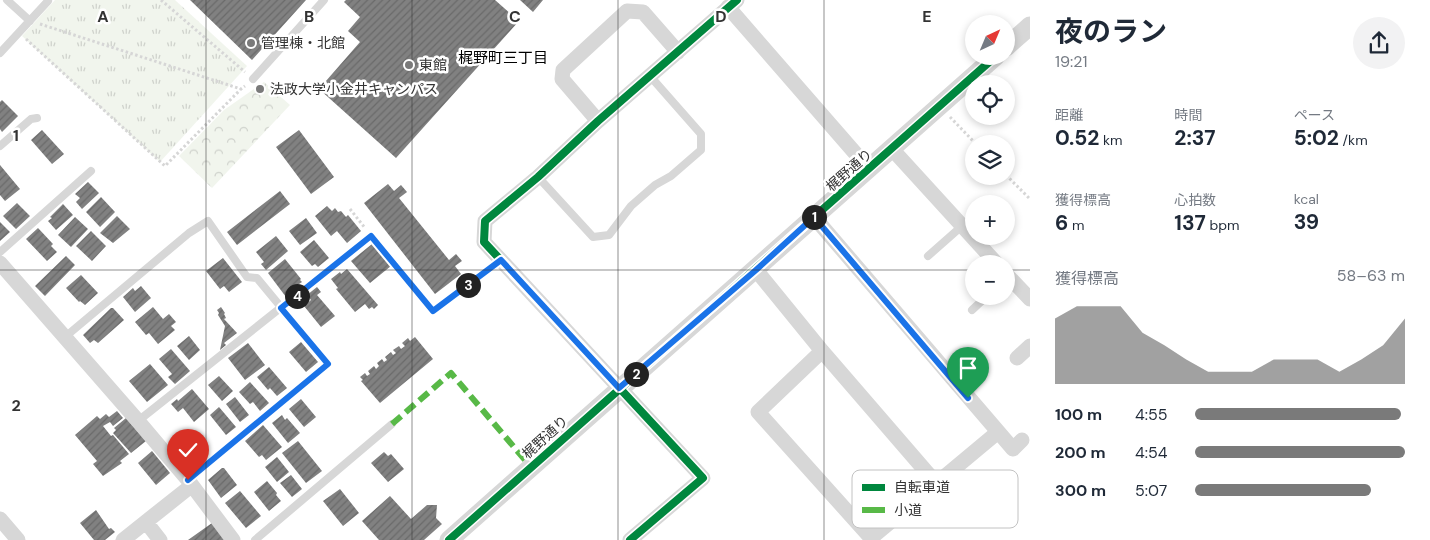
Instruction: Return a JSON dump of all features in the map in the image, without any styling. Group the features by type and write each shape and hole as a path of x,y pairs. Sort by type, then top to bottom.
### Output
{"street":[{"path":"630,540 702,478 484,242 485,221 732,4 869,169"},
{"path":"598,121 562,79 563,70 628,11 643,12 678,52"},
{"path":"1015,39 1030,26"},
{"name":"梶野通り","path":"449,540 986,65"},
{"path":"892,149 989,255"},
{"path":"814,217 998,432 1013,448 1022,440"},
{"path":"2,269 138,421 190,483 233,540"},
{"path":"756,270 822,351 925,470"},
{"path":"1015,284 1030,299"},
{"path":"1017,358 1030,346"},
{"path":"822,351 758,412 852,520"},
{"path":"952,470 998,432"},
{"path":"123,540 190,483"},
{"path":"0,519 18,540"},
{"path":"146,522 160,540"},
{"path":"859,528 869,539 882,528"}],"lane":[{"path":"7,0 30,21"},
{"path":"253,79 324,0"},
{"path":"0,53 48,1"},
{"path":"538,176 593,237 609,234 631,206 655,185 671,176 701,150 701,134 650,76"},
{"path":"0,146 31,119 37,118"},
{"path":"0,252 91,171"},
{"path":"65,338 189,233 208,221 247,276 258,278 328,364 190,483"},
{"path":"928,256 962,226"},
{"path":"138,421 371,236"},
{"path":"972,310 977,305"},
{"path":"255,540 392,424"}],"path":[{"path":"19,33 166,166 253,79 161,0"},
{"path":"30,21 242,89"},
{"path":"939,106 967,135"},
{"path":"1015,184 1030,199"},
{"path":"350,209 433,311 501,260"}],"green space":[{"path":"55,0 175,0 247,66 160,162 22,36"},
{"path":"264,82 290,105 212,188 179,156 224,110"}],"building":[{"name":"管理棟・北館","path":"190,0 306,0 252,60"},
{"name":"東館","path":"346,0 495,0 519,21 396,158 319,89 360,42 348,31 360,17 344,2"},
{"path":"520,0 543,0 533,12"},
{"path":"2,100 18,116 2,132 0,129 0,102"},
{"path":"42,130 64,154 52,164 31,140"},
{"path":"299,130 334,177 311,194 276,147"},
{"path":"0,165 20,189 5,201 0,195"},
{"path":"88,182 99,193 82,209 76,202 80,198 75,194"},
{"path":"388,184 394,191 401,185 407,192 399,198 449,260 456,254 462,261 455,266 461,274 435,294 364,203"},
{"path":"280,191 290,204 237,245 227,232"},
{"path":"101,197 115,212 100,227 86,212"},
{"path":"17,203 30,216 16,229 3,216"},
{"path":"63,204 73,215 56,230 48,221"},
{"path":"327,206 332,211 335,208 338,212 341,211 346,217 348,215 361,231 347,243 337,231 331,236 315,216"},
{"path":"117,216 130,229 113,243 100,233"},
{"path":"75,217 88,229 71,247 58,235"},
{"path":"306,218 317,233 300,245 289,231"},
{"path":"0,222 10,232 0,241"},
{"path":"38,228 53,244 51,246 57,252 47,261 26,239"},
{"path":"91,231 106,246 92,261 76,246"},
{"path":"276,236 288,251 266,270 261,264 264,262 256,252"},
{"path":"314,240 329,258 318,267 315,264 312,266 300,252"},
{"path":"372,244 391,266 370,283 351,261"},
{"path":"66,256 75,265 45,296 35,286"},
{"path":"223,258 242,282 229,292 224,286 220,289 206,271"},
{"path":"285,259 302,282 286,297 268,273"},
{"path":"347,269 378,305 374,309 372,307 369,309 365,304 355,312 336,289 338,288 331,279"},
{"path":"81,275 98,293 85,305 79,302 66,288"},
{"path":"141,286 151,298 135,312 123,297 133,288 135,291"},
{"path":"317,287 321,292 317,295 335,316 321,327 304,306 311,300 307,295"},
{"path":"153,307 163,319 169,314 176,322 171,326 175,330 158,344 149,333 146,335 135,322"},
{"path":"221,307 225,313 226,318 224,319 237,333 224,343 226,345 220,350 225,326 218,315 217,310"},
{"path":"111,308 124,320 98,343 94,340 90,343 83,335"},
{"path":"189,336 200,350 189,360 177,346"},
{"path":"415,337 433,359 380,403 361,381 363,380 360,377 365,373 367,376 370,374 368,371 374,366 376,369 379,366 377,363 382,359 384,362 387,360 385,357 391,352 393,355 396,353 393,350 399,346 401,349 405,346 402,343 408,338 410,341"},
{"path":"301,342 318,362 306,372 289,352"},
{"path":"248,343 265,365 245,380 228,358"},
{"path":"171,349 190,371 175,384 168,377 172,374 159,359"},
{"path":"150,364 168,385 147,402 129,381"},
{"path":"269,367 287,388 277,396 270,388 268,390 257,377"},
{"path":"219,376 233,391 222,401 208,385"},
{"path":"250,382 269,403 260,411 253,402 250,404 239,392"},
{"path":"192,389 209,409 194,422 183,408 178,412 171,404 177,399 178,401"},
{"path":"235,397 249,415 240,422 226,404"},
{"path":"301,399 316,417 304,427 289,409"},
{"path":"219,407 236,427 226,435 210,415"},
{"path":"117,411 123,418 113,426 110,422 103,426 129,454 120,461 122,463 103,476 93,464 97,461 75,435 97,416 100,419 106,414 109,417"},
{"path":"282,415 300,433 288,443 272,423"},
{"path":"126,418 146,441 131,453 113,433 116,430 114,428"},
{"path":"263,425 282,447 266,460 262,455 259,457 245,441"},
{"path":"298,441 322,471 306,483 282,453"},
{"path":"152,451 170,473 156,485 138,463"},
{"path":"384,452 388,456 391,454 404,469 388,482 371,463"},
{"path":"277,457 289,472 277,482 265,467"},
{"path":"222,468 237,485 221,498 208,480"},
{"path":"291,475 302,489 292,497 280,483"},
{"path":"267,481 281,501 269,511 254,492"},
{"path":"340,489 359,513 343,526 323,501"},
{"path":"240,491 261,516 246,528 225,503"},
{"path":"390,496 411,519 427,505 437,505 436,518 442,524 424,540 379,540 362,521"},
{"path":"96,510 109,529 111,528 115,532 105,540 94,540 80,523"},
{"path":"212,523 224,540 188,540"}],"marked path":[{"path":"392,424 451,373 531,467"}],"cycle path":[{"path":"630,540 703,478 484,242 485,221 538,177 598,121 737,0"},
{"path":"449,540 986,65"}],"place":[{"name":"管理棟・北館","path":"251,43"},
{"name":"東館","path":"409,65"},
{"name":"法政大学小金井キャンパス","path":"260,89"}],"district":[{"name":"梶野町三丁目","path":"503,58"}],"route":[{"path":"188,480 328,364 281,308 371,236 433,311 501,260 619,388 756,270 814,217 968,398"}]}
